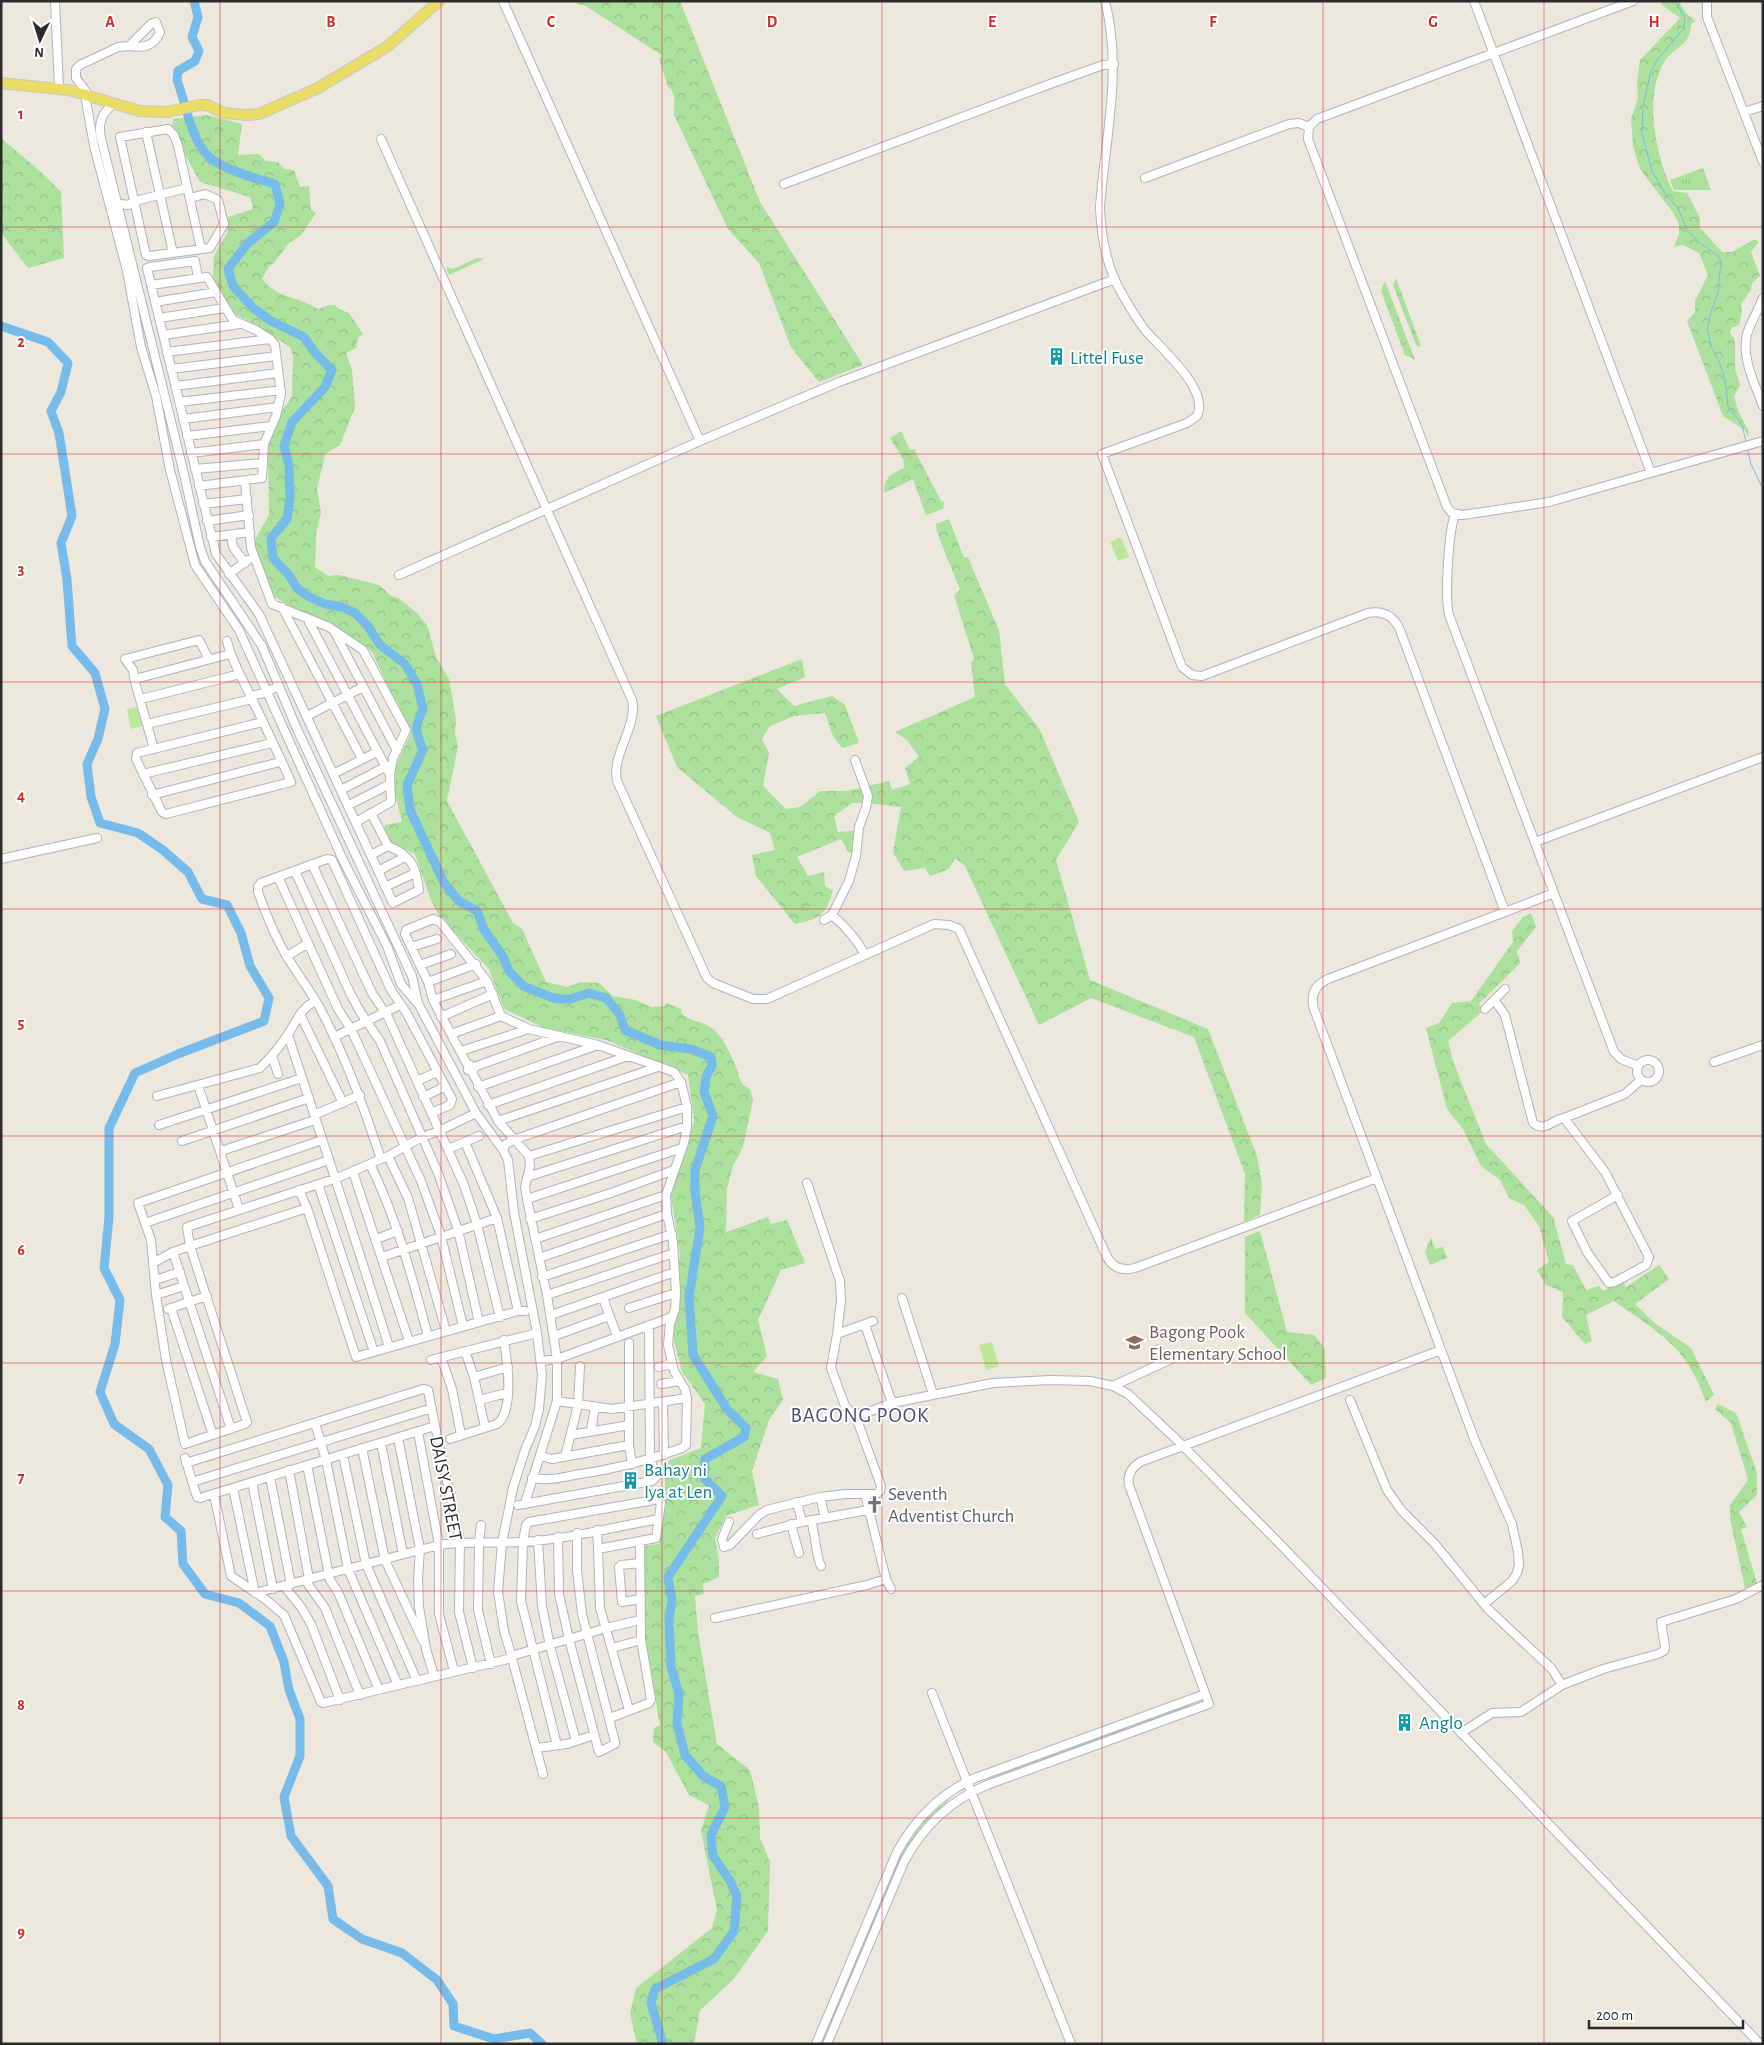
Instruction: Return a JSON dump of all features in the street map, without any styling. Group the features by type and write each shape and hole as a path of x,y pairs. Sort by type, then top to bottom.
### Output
{"main road":[{"path":"1,82 59,88 139,111 178,110 199,105 224,113 259,114 318,88 388,46 439,1"}],"street":[{"path":"54,1 59,88"},
{"path":"503,1 700,442"},
{"path":"1105,1 1112,32 1114,64 1100,212 1106,249 1115,279 1138,321 1185,373 1194,389 1199,408 1198,414 1192,420 1102,454 1185,670 1192,675 1202,676 1368,613 1380,612 1390,617 1400,630 1505,912"},
{"path":"1474,1 1651,473"},
{"path":"1634,1 1317,119 1309,127 1308,137 1450,512 1455,515 1464,515 1549,502 1762,441"},
{"path":"1706,1 1707,17 1763,162"},
{"path":"129,46 115,49 80,65 76,69 75,76 88,96 141,347 156,396 170,470 194,565 239,630 342,860 386,946 400,984 419,1005"},
{"path":"784,184 1102,65 1114,64"},
{"path":"94,127 114,104"},
{"path":"1744,112 1763,106"},
{"path":"1145,178 1289,124 1309,127"},
{"path":"94,127 120,204 200,547 205,561 262,646 412,976 419,1005 476,1113 508,1160 514,1212 537,1333 542,1374 539,1410 535,1426 513,1488 502,1543 498,1592 504,1631 543,1774"},
{"path":"190,198 205,194 218,200 224,224 210,248 173,253 146,255 135,200 119,138 168,129 174,135 201,249"},
{"path":"146,132 173,253"},
{"path":"381,139 632,700 633,711 617,766 617,781 705,975 713,983 753,998 764,1000 934,924 950,924 961,931 1107,1257 1116,1267 1125,1269 1135,1268 1377,1178"},
{"path":"110,207 120,204 128,205 135,200 188,188"},
{"path":"198,278 195,261 147,269 216,554 259,614 393,903 419,890 415,873 410,858 388,846 371,813"},
{"path":"151,285 209,278 224,308 233,320 256,330 270,339 275,346 281,390 278,407 264,444 262,478 245,482 199,486"},
{"path":"399,576 839,382 1115,279"},
{"path":"155,302 216,292"},
{"path":"1763,298 1749,328 1746,346 1749,364 1763,406"},
{"path":"159,318 224,308"},
{"path":"163,335 242,324"},
{"path":"167,352 270,339"},
{"path":"171,369 276,356"},
{"path":"175,386 278,373"},
{"path":"179,402 281,390"},
{"path":"183,419 278,407"},
{"path":"187,436 271,426"},
{"path":"191,453 264,444"},
{"path":"195,469 263,463"},
{"path":"245,482 251,548 272,604"},
{"path":"179,505 202,501 247,499"},
{"path":"207,521 249,515"},
{"path":"1455,515 1451,529 1448,610 1614,1052 1621,1059 1638,1066"},
{"path":"211,537 250,532"},
{"path":"231,535 233,547 245,563"},
{"path":"229,574 254,556"},
{"path":"272,604 334,631 363,650 406,730 390,775 391,802 356,822"},
{"path":"259,614 272,604"},
{"path":"282,607 362,759"},
{"path":"307,618 390,775"},
{"path":"334,631 397,751"},
{"path":"154,749 133,670 126,661 127,657 199,640 209,659"},
{"path":"227,641 230,654 252,698 291,782 166,814 162,812 136,759 137,753 263,722"},
{"path":"135,679 230,654"},
{"path":"141,699 240,674"},
{"path":"147,724 262,697 266,692 279,686"},
{"path":"307,716 363,687"},
{"path":"143,774 272,743"},
{"path":"334,774 377,752"},
{"path":"1536,842 1763,757"},
{"path":"824,920 832,915 852,872 859,827 868,801 868,796 855,760"},
{"path":"152,795 276,763"},
{"path":"341,790 385,767"},
{"path":"350,805 390,784"},
{"path":"1,860 97,838"},
{"path":"371,855 388,846"},
{"path":"378,871 405,857"},
{"path":"431,1112 451,1104 452,1099 385,976 333,861 327,859 261,883 258,890 269,924 334,1037 360,1095 384,1158 408,1198 446,1331"},
{"path":"312,864 448,1149 477,1224 500,1317"},
{"path":"295,871 351,995 380,1041 438,1173 458,1230 480,1322"},
{"path":"385,887 415,873"},
{"path":"278,877 307,944 340,1014 350,1028 421,1181 441,1236 463,1326"},
{"path":"1484,1604 1512,1581 1517,1573 1519,1564 1518,1552 1509,1518 1475,1441 1314,1010 1312,999 1315,990 1328,979 1554,893"},
{"path":"832,915 854,937 865,955"},
{"path":"501,1016 494,994 476,964 436,919 406,930 405,934 428,982 433,1000 471,1068 478,1087 498,1121 530,1156 530,1166 525,1187 554,1336 557,1359 557,1401 541,1456 522,1504 652,1481 656,1476 650,1459 649,1325"},
{"path":"411,947 436,939"},
{"path":"286,956 307,944"},
{"path":"420,965 451,954"},
{"path":"428,982 476,964"},
{"path":"433,1000 487,981"},
{"path":"1485,1009 1505,989"},
{"path":"441,1017 494,994"},
{"path":"157,1096 260,1068 288,1035 304,1008 315,1001"},
{"path":"1494,1001 1505,1015 1533,1123 1539,1127 1545,1127 1625,1094 1641,1080"},
{"path":"334,1037 400,1005"},
{"path":"300,1014 343,1103"},
{"path":"452,1034 501,1016 529,1029 598,1045 658,1068 674,1072 681,1082 687,1107 687,1126 682,1148 666,1194 667,1214 674,1253 676,1293 668,1345 672,1364 687,1398 686,1445 664,1455 632,1464 544,1480 532,1478"},
{"path":"461,1051 529,1029"},
{"path":"288,1035 322,1140 337,1178 389,1347"},
{"path":"471,1068 560,1036"},
{"path":"478,1087 598,1045"},
{"path":"1714,1062 1763,1045"},
{"path":"272,1056 278,1074"},
{"path":"488,1105 628,1056"},
{"path":"1650,1060 1655,1062 1659,1068 1659,1074 1656,1079 1650,1082 1641,1080 1637,1074 1638,1066 1643,1061 1650,1060"},
{"path":"498,1121 658,1068"},
{"path":"417,1081 437,1072"},
{"path":"159,1125 302,1078"},
{"path":"503,1150 506,1144 516,1139 681,1082"},
{"path":"198,1085 239,1209"},
{"path":"423,1097 444,1087"},
{"path":"221,1151 315,1117 360,1095"},
{"path":"182,1141 309,1098"},
{"path":"530,1156 687,1107"},
{"path":"322,1140 138,1203 150,1240 166,1360 185,1444 246,1424 247,1420 190,1246 188,1226 353,1172 384,1158 422,1137 476,1113"},
{"path":"1564,1118 1605,1172 1618,1195 1650,1259 1646,1265 1609,1283 1587,1252 1572,1222 1575,1218 1618,1195"},
{"path":"527,1178 687,1126"},
{"path":"448,1149 479,1136"},
{"path":"299,1190 307,1208 354,1354 358,1357 408,1341 522,1311 497,1218 465,1142"},
{"path":"527,1199 682,1148"},
{"path":"145,1223 329,1160"},
{"path":"370,1164 384,1191 405,1249 428,1336"},
{"path":"530,1218 611,1193 674,1170"},
{"path":"353,1172 408,1341"},
{"path":"318,1184 374,1352"},
{"path":"730,1522 722,1539 724,1547 739,1538 759,1515 767,1510 820,1497 876,1494 880,1491 881,1486 856,1417 845,1406 831,1368 841,1301 840,1281 807,1184"},
{"path":"535,1239 666,1194"},
{"path":"153,1263 173,1252 307,1208"},
{"path":"539,1258 667,1214"},
{"path":"382,1257 497,1218"},
{"path":"376,1239 398,1231"},
{"path":"542,1277 672,1234"},
{"path":"173,1252 231,1429"},
{"path":"547,1295 674,1253"},
{"path":"155,1280 180,1272"},
{"path":"550,1315 675,1272"},
{"path":"156,1295 184,1286"},
{"path":"629,1308 676,1293"},
{"path":"159,1312 207,1296"},
{"path":"603,1298 617,1336"},
{"path":"902,1298 933,1394"},
{"path":"171,1308 213,1435"},
{"path":"554,1336 609,1316"},
{"path":"542,1362 557,1359 672,1317"},
{"path":"837,1334 869,1323 892,1403"},
{"path":"431,1360 537,1333"},
{"path":"450,1439 501,1421 507,1393 508,1367 504,1340"},
{"path":"629,1343 629,1445 632,1464"},
{"path":"1113,1386 1168,1361 1159,1349"},
{"path":"827,2044 911,1849 937,1816 972,1792 1209,1704 1128,1481 1130,1472 1137,1464 1441,1350"},
{"path":"465,1351 474,1377 485,1427"},
{"path":"441,1357 452,1389 461,1435"},
{"path":"659,1366 672,1364"},
{"path":"564,1457 578,1405 580,1366"},
{"path":"474,1377 508,1367"},
{"path":"856,1417 892,1403 980,1384 1076,1380 1101,1382 1128,1394 1184,1446 1278,1542 1760,2044"},
{"path":"661,1384 680,1381"},
{"name":"DAISY STREET","path":"315,1423 426,1388 428,1390 460,1542 459,1612 473,1668"},
{"path":"479,1400 507,1393"},
{"path":"557,1401 612,1409 650,1405 687,1398"},
{"path":"1350,1400 1387,1490 1394,1501 1430,1538 1484,1604 1552,1669 1562,1685"},
{"path":"663,1402 664,1455"},
{"path":"591,1431 595,1407"},
{"path":"192,1482 432,1408"},
{"path":"398,1685 348,1569 326,1460 315,1423 185,1460 198,1498 326,1460 435,1426"},
{"path":"571,1435 629,1425"},
{"path":"418,1432 440,1545 439,1614 454,1672"},
{"path":"398,1438 420,1549 419,1607 426,1649 434,1676"},
{"path":"381,1443 403,1554"},
{"path":"541,1456 546,1459 564,1457 629,1445"},
{"path":"362,1448 385,1560 426,1649"},
{"path":"343,1454 366,1564 417,1681"},
{"path":"307,1465 328,1574 379,1690"},
{"path":"290,1470 307,1579 324,1608 360,1695"},
{"path":"270,1477 288,1585 311,1624 340,1700"},
{"path":"252,1482 273,1589"},
{"path":"233,1488 255,1593"},
{"path":"214,1494 231,1576 284,1614 321,1702 327,1703 434,1676 491,1664 606,1628 640,1620"},
{"path":"865,1494 890,1589"},
{"path":"820,1497 825,1517"},
{"path":"557,1744 521,1602 523,1542 526,1525 529,1522 660,1500 656,1538 598,1549"},
{"path":"797,1502 802,1522"},
{"path":"757,1534 791,1524 868,1510"},
{"path":"255,1593 440,1545 460,1542 523,1542 659,1519"},
{"path":"811,1520 818,1551 817,1560 821,1566"},
{"path":"791,1524 799,1553"},
{"path":"481,1525 478,1610 491,1664"},
{"path":"597,1530 600,1608 629,1710"},
{"path":"558,1537 559,1594 599,1752 615,1744 610,1718 582,1614 577,1570 577,1533"},
{"path":"538,1540 542,1606 550,1646 576,1741"},
{"path":"610,1718 649,1703 651,1699 641,1640 640,1542"},
{"path":"640,1563 621,1565 619,1567 622,1602 641,1600"},
{"path":"715,1618 886,1579"},
{"path":"1461,1733 1492,1713 1520,1712 1562,1685 1603,1669 1658,1654 1664,1651 1665,1647 1661,1622 1736,1599 1763,1585"},
{"path":"612,1648 641,1640"},
{"path":"932,1693 1071,2044"},
{"path":"816,2044 900,1846 915,1824 928,1810 945,1795 968,1782 1206,1694"},
{"path":"537,1748 576,1741 594,1735"}],"green space":[{"path":"576,1 680,1 760,202 863,365 819,382 791,347 759,263 728,229 674,115 674,96 668,87 659,59 663,56 584,5 577,4"},
{"path":"1660,1 1678,1 1687,14 1696,21 1691,24 1690,32 1684,43 1663,64 1657,78 1654,94 1654,128 1657,146 1667,178 1673,191 1687,193 1700,218 1700,228 1722,252 1732,252 1753,240 1759,242 1751,252 1760,276 1752,283 1751,290 1741,304 1742,312 1739,325 1731,328 1730,333 1735,340 1735,369 1740,385 1734,396 1738,411 1749,432 1748,437 1745,430 1723,416 1687,321 1695,312 1695,301 1708,275 1699,253 1683,245 1674,247 1679,234 1679,224 1672,211 1640,169 1633,146 1631,119 1638,98 1637,82 1640,60 1680,18 1662,5"},
{"path":"207,115 242,124 238,155 259,154 266,161 278,162 284,169 294,170 300,187 309,186 311,209 316,213 301,235 289,243 274,263 269,266 262,279 281,294 318,309 335,305 349,313 363,334 358,338 356,348 346,353 352,370 355,407 340,445 325,454 317,489 321,513 316,534 315,567 328,576 339,575 379,585 391,596 398,598 416,612 427,625 436,657 449,679 456,719 455,734 458,746 447,801 513,923 522,929 546,982 567,987 581,982 599,983 613,996 636,1000 651,1007 665,1006 666,1003 682,1009 681,1013 688,1018 703,1023 720,1036 731,1055 743,1085 750,1089 753,1100 743,1147 733,1166 727,1189 726,1232 768,1217 771,1224 787,1220 805,1263 781,1270 758,1320 767,1356 753,1372 778,1379 783,1400 769,1420 752,1471 759,1505 726,1516 715,1538 719,1560 719,1577 703,1584 704,1594 695,1596 698,1632 717,1744 750,1770 759,1807 760,1838 770,1862 768,1931 733,1980 700,2010 694,2044 637,2044 630,2013 636,1988 712,1928 717,1910 701,1831 709,1805 689,1795 666,1752 653,1742 654,1728 660,1725 644,1639 643,1546 659,1544 665,1488 665,1462 701,1448 705,1404 682,1372 671,1329 680,1254 671,1196 694,1121 688,1075 606,1040 544,1028 504,1009 489,969 439,916 430,898 415,854 390,842 383,829 385,825 402,822 395,793 396,765 410,735 372,652 333,625 292,608 272,595 254,548 254,541 269,515 268,445 283,409 292,397 293,356 290,347 249,321 234,314 213,278 214,255 228,232 225,218 253,209 250,197 200,182 172,131 173,119"},
{"path":"1,138 61,192 64,258 28,268 1,233"},
{"path":"1703,168 1711,190 1674,190 1670,180"},
{"path":"477,258 484,259 449,275 446,267 453,269"},
{"path":"1396,278 1420,347 1416,345 1393,285"},
{"path":"1385,281 1415,360 1405,355 1381,291"},
{"path":"901,431 910,450 914,449 941,501 944,502 943,509 926,515 913,479 884,493 889,477 904,468 903,459 890,438"},
{"path":"949,519 964,558 968,557 999,631 1005,684 1040,730 1079,822 1056,860 1090,980 1208,1029 1257,1156 1262,1185 1260,1215 1244,1222 1245,1174 1194,1037 1091,998 1039,1025 965,866 955,858 949,869 930,876 925,868 904,871 893,852 901,807 852,803 834,816 838,832 854,831 854,852 849,853 841,839 797,857 808,876 824,872 825,886 833,891 827,906 820,915 811,920 795,924 756,876 752,855 775,850 770,833 737,817 677,767 656,716 802,659 805,677 777,689 794,706 832,696 845,705 859,743 842,748 833,736 825,713 794,716 770,726 762,739 769,753 763,786 786,809 800,807 820,791 847,791 889,781 892,790 910,784 905,768 919,757 907,740 895,732 975,697 971,663 974,659 954,595 960,590 937,532 936,524"},
{"path":"1121,537 1129,557 1118,561 1110,542"},
{"path":"138,707 142,726 131,729 127,709"},
{"path":"1531,913 1536,927 1517,951 1520,963 1479,1004 1483,1011 1448,1041 1453,1061 1486,1144 1553,1217 1566,1264 1573,1265 1586,1290 1599,1286 1603,1291 1623,1281 1626,1287 1659,1265 1669,1279 1635,1304 1653,1322 1691,1348 1714,1395 1706,1402 1690,1367 1670,1342 1614,1301 1586,1315 1592,1341 1585,1344 1562,1317 1563,1292 1546,1285 1537,1270 1549,1262 1539,1226 1524,1205 1509,1198 1500,1180 1481,1166 1463,1129 1447,1109 1426,1028 1439,1023 1452,1003 1471,1001 1513,942 1512,931 1523,917"},
{"path":"1260,1231 1287,1332 1314,1335 1325,1349 1326,1378 1311,1385 1245,1313 1245,1237"},
{"path":"1431,1237 1435,1249 1443,1247 1447,1258 1430,1265 1425,1252"},
{"path":"992,1342 999,1366 986,1370 979,1345"},
{"path":"1718,1404 1736,1413 1757,1473 1757,1495 1739,1512 1747,1527 1741,1529 1757,1583 1745,1588 1730,1519 1730,1505 1748,1480 1731,1423 1715,1409"},
{"path":"1188,1704 1191,1706 990,1780 987,1779"},
{"path":"948,1799 922,1826 904,1853 823,2044 820,2044 901,1852 920,1824"}],"waterway":[{"path":"194,1 198,17 192,37 199,51 195,61 178,71 177,80 196,139 207,155 221,165 239,173 275,184 280,204 274,222 247,244 228,269 233,286 253,308 271,321 304,337 315,353 332,370 325,387 292,422 284,446 289,465 290,498 287,519 271,538 273,558 288,574 297,588 307,596 325,604 342,607 355,613 367,625 380,645 405,664 417,684 423,709 418,721 417,730 423,750 407,785 410,810 444,883 459,901 477,911 484,930 502,955 509,971 523,986 556,999 570,999 589,993 606,998 620,1015 625,1030 660,1045 691,1049 711,1057 712,1066 706,1077 704,1092 713,1116 695,1170 695,1191 700,1228 689,1297 693,1355 727,1409 746,1428 744,1437 705,1459 704,1478 722,1496 668,1577 672,1601 669,1618 671,1667 679,1694 677,1724 685,1755 703,1776 721,1786 725,1807 711,1835 713,1856 730,1881 737,1896 734,1931 714,1959 655,1989 651,2003 663,2044"},
{"path":"1675,1 1685,18 1684,28 1657,60 1651,71 1643,107 1642,134 1652,171 1666,195 1678,208 1687,230 1700,243 1717,255 1721,261 1718,292 1707,329 1712,348 1719,361 1725,380 1728,406 1742,425 1746,442"},
{"path":"1,326 48,342 68,363 61,392 51,411 59,433 72,516 61,543 67,580 72,646 95,673 105,709 98,739 87,764 91,797 100,823 138,833 163,850 188,872 202,899 227,905 241,933 250,966 269,998 264,1021 178,1054 135,1073 109,1128 109,1217 104,1268 120,1300 115,1344 100,1392 114,1424 149,1449 168,1485 165,1517 181,1531 183,1564 205,1594 239,1603 270,1626 284,1662 289,1690 300,1719 300,1756 284,1797 291,1836 328,1886 333,1919 362,1939 402,1953 437,1980 453,2004 454,2026 494,2039 530,2033 542,2044"},
{"path":"1747,448 1751,464 1763,489"}],"place":[{"name":"Littel Fuse","path":"1056,357"},
{"name":"Bagong Pook Elementary School","path":"1135,1342"},
{"name":"Bahay ni Iya at Len","path":"630,1480"},
{"name":"Seventh Adventist Church","path":"874,1504"},
{"name":"Anglo","path":"1405,1722"}],"district":[{"name":"BAGONG POOK","path":"860,1415"}]}
